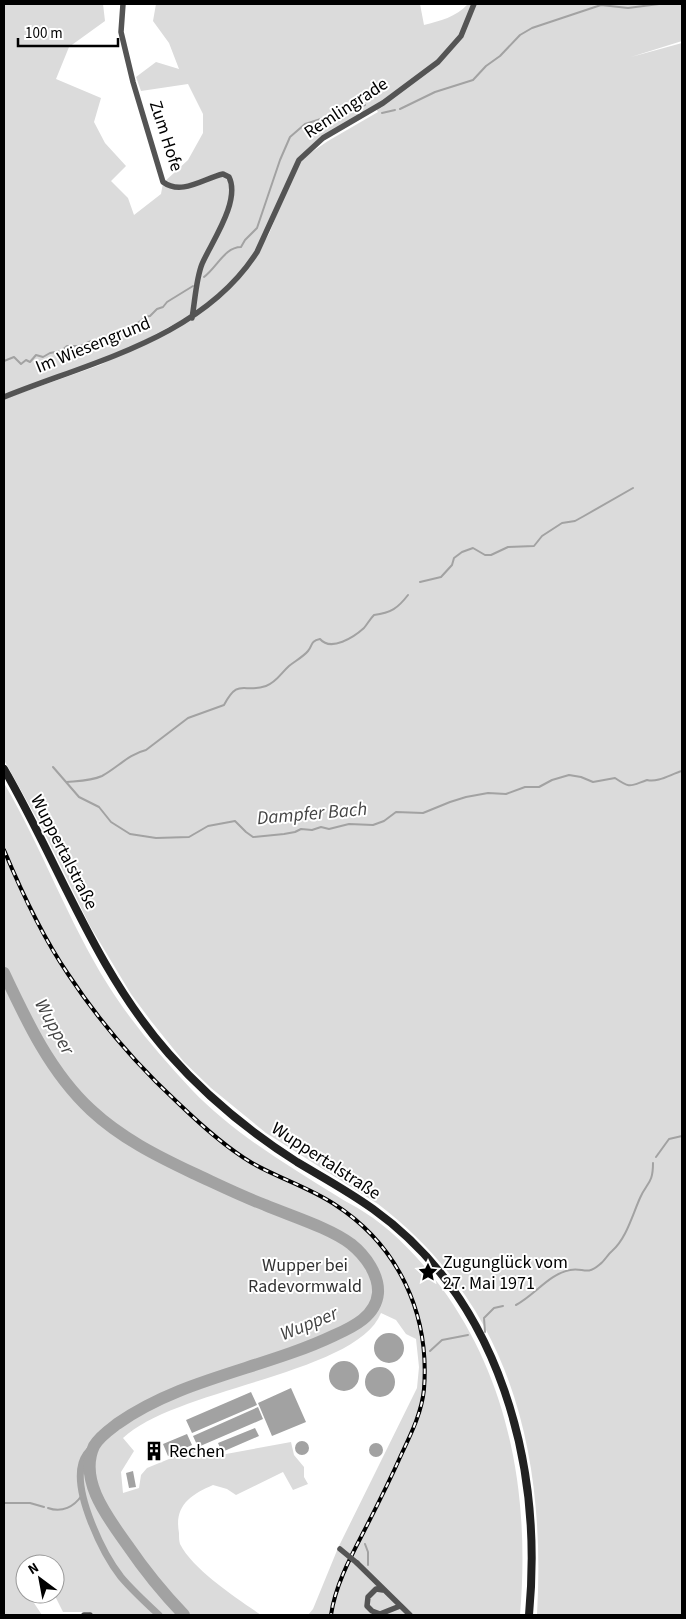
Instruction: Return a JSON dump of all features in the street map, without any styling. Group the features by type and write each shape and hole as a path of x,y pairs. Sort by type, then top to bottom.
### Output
{"main road":[{"name":"Wuppertalstraße","path":"4,769 26,808 105,964 135,1010 168,1053 206,1092 262,1138 368,1205 403,1233 439,1271 472,1317 485,1340 500,1377 513,1414 522,1450 531,1528 530,1615"}],"street":[{"name":"Zum Hofe","path":"123,4 121,32 133,82 163,182 173,187 192,186 223,174 229,177 232,183 222,225 202,264 192,318"},
{"name":"Remlingrade","path":"192,318 208,306 250,263 266,234 299,160 323,138 383,103 444,56 461,36 474,4"},
{"name":"Im Wiesengrund","path":"4,397 93,365 192,318"},
{"path":"340,1549 410,1615"},
{"path":"383,1590 376,1589 368,1597 367,1606 372,1611 380,1614 400,1606"},
{"path":"84,1615 90,1615"}],"green space":[{"path":"4,4 103,4 105,21 69,47 56,79 101,98 94,122 105,143 126,166 111,181 128,198 134,215 161,194 163,183 188,160 203,133 203,114 188,84 141,91 136,77 156,62 179,69 169,43 153,21 156,4 420,4 424,25 453,15 468,4 682,4 682,41 631,57 682,43 682,1615 537,1615 538,1556 535,1498 526,1442 511,1388 490,1337 461,1289 424,1244 378,1204 266,1133 211,1088 184,1062 131,994 90,926 42,828 4,760 4,399 100,365 192,319 208,306 126,350 4,397","holes":["376,109 378,112 303,158 294,172 269,234 251,264 228,287 257,252 299,160 339,128"]},
{"name":"Wupper bei Radevormwald","path":"4,783 31,833 80,936 94,961 117,999 158,1052 208,1106 261,1148 364,1212 396,1237 441,1287 465,1324 484,1362 499,1402 510,1443 518,1485 522,1528 522,1571 520,1615 308,1615 313,1609 338,1548 417,1388 419,1367 416,1339 406,1334 396,1320 381,1313 365,1334 338,1351 303,1366 182,1406 148,1421 123,1438 134,1451 121,1472 123,1493 139,1488 141,1475 147,1468 191,1450 226,1454 291,1442 294,1455 304,1467 304,1477 308,1484 293,1490 283,1472 236,1495 227,1489 213,1485 191,1497 181,1509 179,1516 179,1542 186,1554 205,1574 261,1615 96,1615 88,1612 63,1612 59,1604 65,1604 65,1554 15,1554 15,1604 35,1604 42,1615 4,1615"}],"shaded area":[{"path":"389,1333 395,1334 403,1342 403,1354 395,1362 389,1363 383,1362 375,1354 374,1348 375,1342 383,1334"},
{"path":"344,1361 350,1362 358,1370 358,1382 350,1390 344,1391 338,1390 330,1382 329,1376 330,1370 338,1362"},
{"path":"380,1367 386,1368 394,1376 394,1388 386,1396 380,1397 374,1396 366,1388 365,1382 366,1376 374,1368"},
{"path":"291,1388 306,1422 272,1436 258,1403"},
{"path":"251,1392 257,1405 192,1433 186,1420"},
{"path":"258,1407 263,1419 198,1447 193,1436"},
{"path":"255,1428 259,1436 222,1452 218,1443"},
{"path":"187,1434 192,1445 168,1456 163,1444"},
{"path":"302,1441 307,1443 309,1448 307,1453 302,1455 297,1453 295,1448 297,1443"},
{"path":"376,1443 381,1445 383,1450 381,1455 376,1457 371,1455 369,1450 371,1445"},
{"path":"133,1471 136,1487 129,1488 126,1473"}],"waterway":[{"path":"400,109 435,92 473,80 520,35 532,28 601,5 628,8 659,4"},
{"path":"204,277 230,250 241,247 257,228 280,160 290,137 305,124 365,105"},
{"path":"382,113 395,110"},
{"path":"4,361 14,357 21,364 26,360 30,362 36,355 43,357 50,353 61,351 67,346 81,346 91,341 107,340 113,337 116,332 130,328 144,317 150,316 167,302 193,286"},
{"path":"420,582 441,577 452,565 454,558 462,552 473,548 485,555 491,555 508,547 534,546 542,536 562,523 575,521 633,488"},
{"path":"67,782 89,780 108,773 129,758 146,750 188,718 224,705 234,691 242,688 258,688 270,684 306,653 315,641 320,639 325,643 336,644 349,639 364,628 374,615 394,609 408,595"},
{"name":"Dampfer Bach","path":"53,767 79,797 99,807 111,822 130,834 156,838 189,837 208,826 235,821 253,837 284,834 301,829 312,830 321,827 329,829 349,824 373,825 384,821 396,812 423,813 466,797 488,793 506,794 525,787 539,787 552,780 569,775 593,782 615,778 624,784 634,785 647,780 660,779 682,771"},
{"name":"Wupper","path":"4,973 41,1046 64,1080 91,1110 140,1146 180,1167 342,1238 362,1254 371,1266 378,1286 378,1293 373,1308 362,1320 342,1332 308,1347 168,1395 142,1408 117,1424 101,1437 94,1446 90,1459 90,1473 98,1499 112,1524 141,1564 184,1615"},
{"path":"656,1157 669,1139 682,1136"},
{"path":"516,1305 562,1272 574,1269 588,1271 603,1262 625,1234 640,1198 651,1179 653,1163"},
{"name":"Wupper","path":"376,1303 380,1305"},
{"path":"485,1332 484,1318 494,1308 503,1306"},
{"path":"430,1351 442,1340 468,1335"},
{"path":"95,1445 84,1458 80,1476 91,1523 106,1554 121,1577 159,1615"},
{"path":"48,1508 58,1510 67,1508 82,1495"},
{"path":"4,1503 30,1503 44,1507"},
{"path":"365,1544 368,1552 368,1565"}],"railway":[{"path":"4,850 33,914 59,960 92,1008 133,1057 162,1088 232,1150 252,1163 324,1198 356,1221 376,1240 392,1261 405,1283 415,1308 421,1334 424,1361 424,1389 421,1405 413,1429 343,1574 331,1615"}],"place":[{"name":"Zugunglück vom 27. Mai 1971","path":"428,1272"},
{"name":"Rechen","path":"154,1451"}]}
